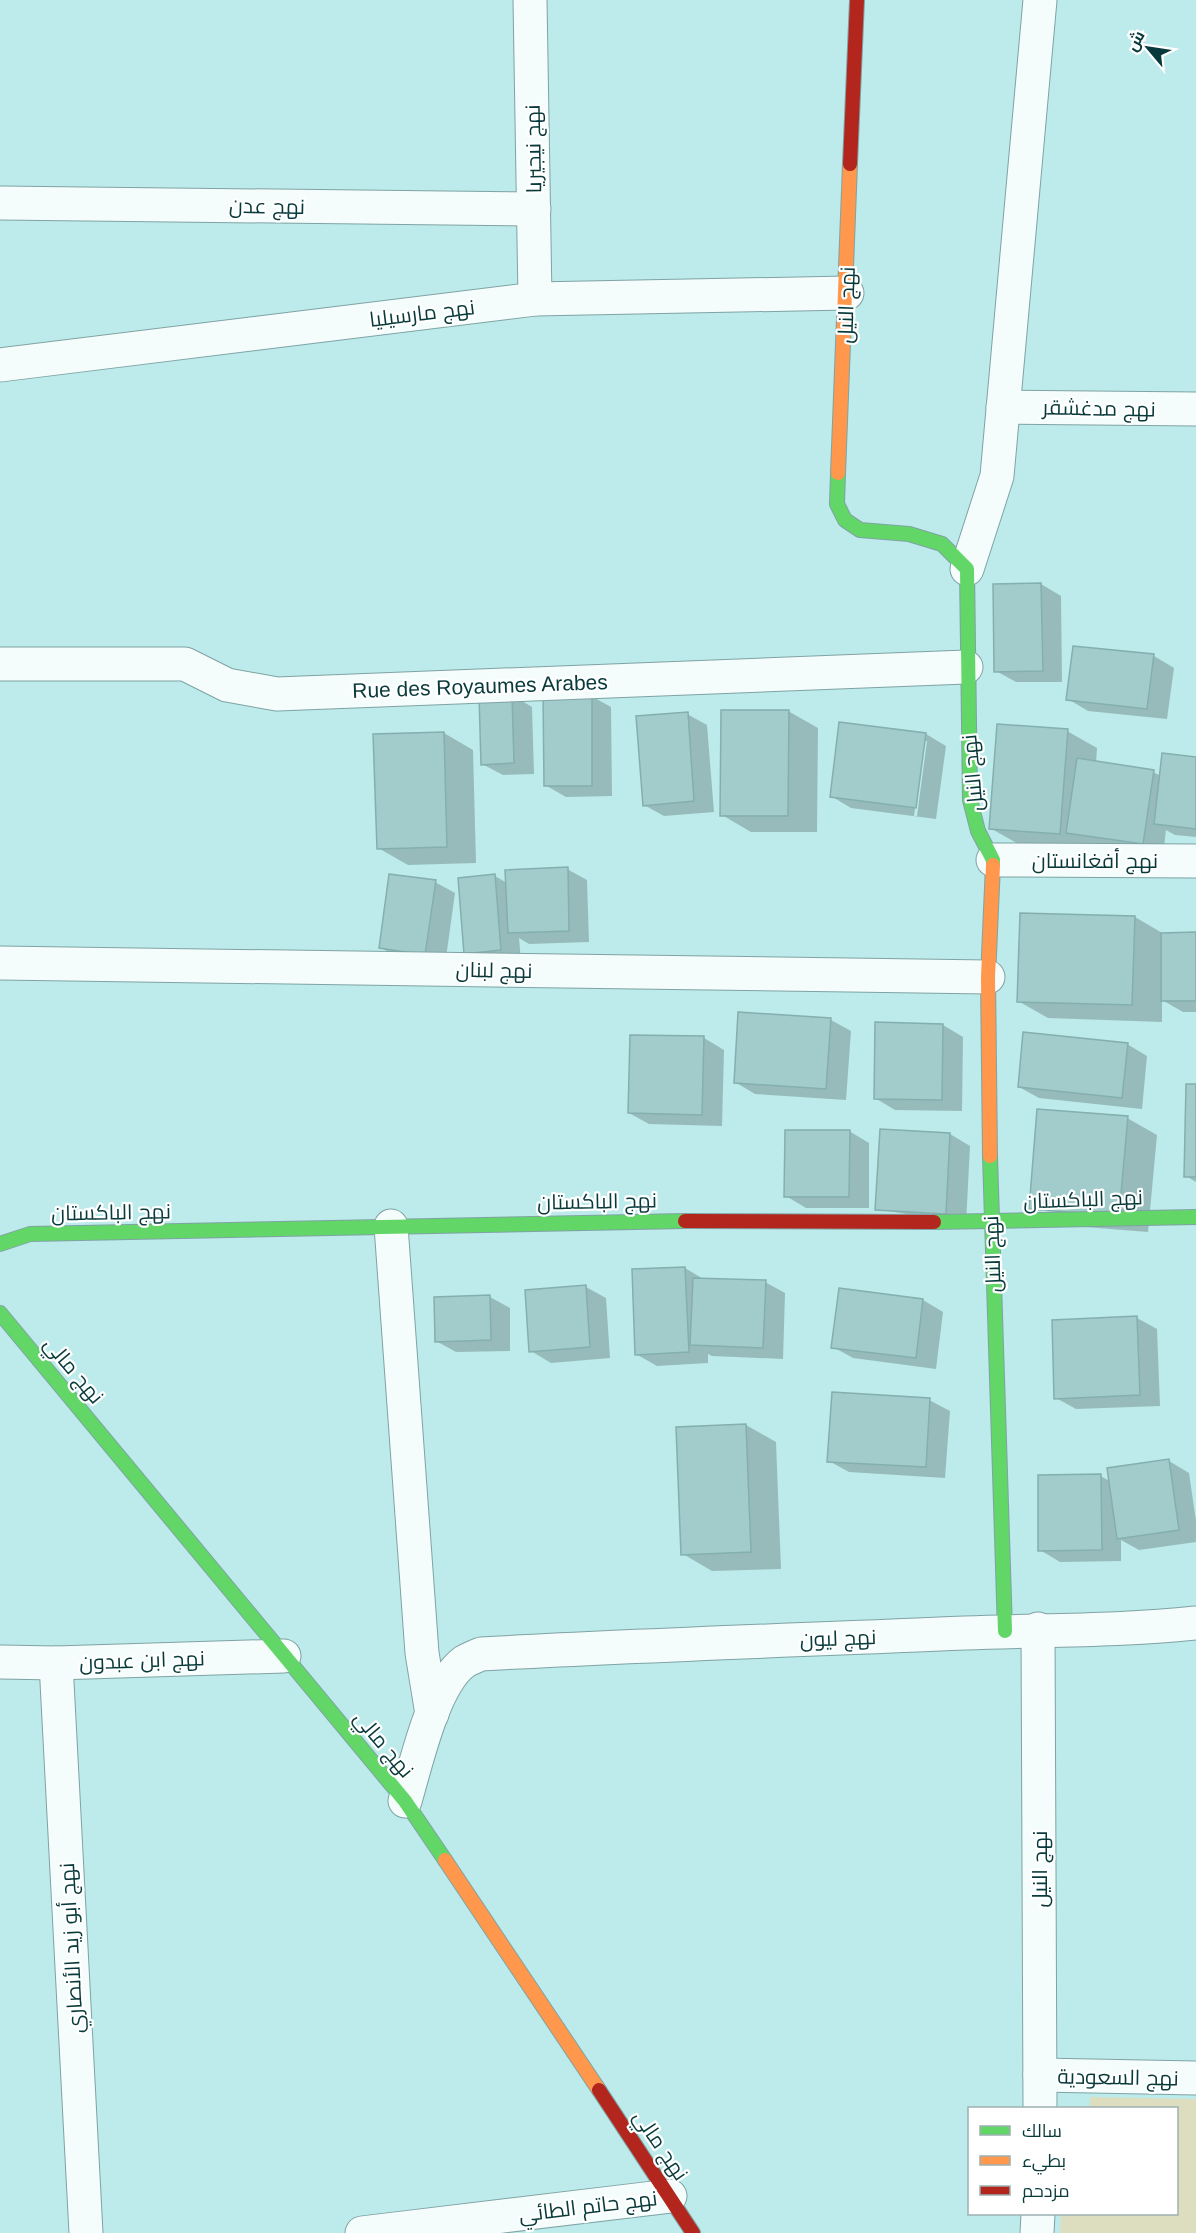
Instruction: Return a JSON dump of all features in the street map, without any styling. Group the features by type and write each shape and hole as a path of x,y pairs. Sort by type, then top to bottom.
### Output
{"street":[{"name":"نهج نيجيريا","path":"530,0 535,299"},
{"name":"نهج النيل","path":"857,0 837,504 845,520 860,530 909,534 942,544 967,569 966,667 970,800 978,831 993,860 988,976 991,1222 1005,1631"},
{"path":"967,569 997,476 1040,0"},
{"name":"نهج عدن","path":"0,203 534,209"},
{"name":"نهج مارسيليا","path":"0,365 535,299 847,293"},
{"name":"نهج مدغشقر","path":"1003,407 1196,409"},
{"name":"Rue des Royaumes Arabes","path":"0,664 185,664 227,685 277,694 966,667"},
{"name":"نهج أفغانستان","path":"993,860 1196,861"},
{"name":"نهج لبنان","path":"0,963 988,976"},
{"name":"نهج الباكستان","path":"0,1244 30,1234 707,1221 991,1222 1196,1217"},
{"path":"391,1226 422,1653 432,1714 405,1801"},
{"name":"نهج مالي","path":"0,1313 405,1801 693,2233"},
{"name":"نهج ليون","path":"432,1714 451,1676 464,1662 481,1654 1038,1629 1154,1628 1196,1623"},
{"name":"نهج النيل","path":"1038,1629 1040,2107"},
{"name":"نهج ابن عبدون","path":"0,1662 56,1663 284,1656"},
{"name":"نهج أبو زيد الأنصاري","path":"56,1663 87,2233"},
{"name":"نهج السعودية","path":"1040,2075 1196,2078"},
{"name":"نهج حاتم الطائي","path":"362,2233 670,2196"},
{"path":"1037,2233 1038,2215"}],"green space":[{"path":"1090,2097 1196,2099 1196,2233 1060,2233 1061,2215 1178,2215 1178,2107 1090,2107"}],"building":[{"path":"1041,583 1043,671 994,672 993,584"},
{"path":"1073,646 1154,654 1147,709 1066,700"},
{"path":"512,694 514,763 481,765 479,695"},
{"path":"592,694 592,786 544,786 543,695"},
{"path":"721,710 789,710 788,816 720,816"},
{"path":"688,712 694,801 643,806 636,716"},
{"path":"839,722 926,733 916,808 830,797"},
{"path":"997,724 1068,729 1060,834 989,829"},
{"path":"444,732 447,847 377,849 373,734"},
{"path":"1162,753 1196,757 1196,829 1154,824"},
{"path":"1077,758 1154,770 1143,844 1066,833"},
{"path":"568,867 569,931 508,933 505,870"},
{"path":"389,874 436,880 425,955 379,948"},
{"path":"495,874 501,950 464,954 458,878"},
{"path":"1020,913 1135,916 1132,1005 1017,1002"},
{"path":"1196,932 1196,1001 1161,1001 1161,933"},
{"path":"738,1012 831,1018 826,1089 734,1083"},
{"path":"875,1022 943,1024 942,1100 874,1099"},
{"path":"1023,1032 1128,1043 1122,1098 1018,1087"},
{"path":"630,1035 704,1036 702,1115 628,1113"},
{"path":"1186,1084 1196,1084 1196,1177 1184,1177"},
{"path":"1037,1109 1128,1116 1119,1216 1029,1209"},
{"path":"880,1129 950,1133 946,1214 875,1210"},
{"path":"785,1130 850,1130 849,1197 784,1197"},
{"path":"685,1267 689,1352 635,1355 632,1269"},
{"path":"693,1278 766,1280 763,1348 690,1345"},
{"path":"586,1285 590,1347 529,1352 525,1290"},
{"path":"839,1288 923,1299 916,1358 831,1348"},
{"path":"490,1295 491,1340 435,1342 434,1297"},
{"path":"1137,1316 1140,1395 1054,1399 1052,1320"},
{"path":"832,1392 930,1398 926,1467 827,1462"},
{"path":"746,1424 751,1552 681,1555 676,1427"},
{"path":"1169,1459 1179,1530 1117,1539 1107,1468"},
{"path":"1101,1474 1102,1550 1038,1551 1038,1475"}],"traffic: fast":[{"path":"838,473 837,504 845,520 860,530 909,534 942,544 967,569 970,800 978,831 993,860 993,865"},
{"path":"990,1156 1005,1631"},
{"path":"934,1222 1196,1217"},
{"path":"0,1244 30,1234 685,1221"},
{"path":"0,1313 405,1801 445,1860"}],"traffic: slow":[{"path":"838,473 850,164"},
{"path":"990,1156 988,977 993,865"},
{"path":"445,1860 599,2090"}],"traffic: jam":[{"path":"850,164 857,0"},
{"path":"685,1221 934,1222"},
{"path":"599,2090 693,2233"}]}
